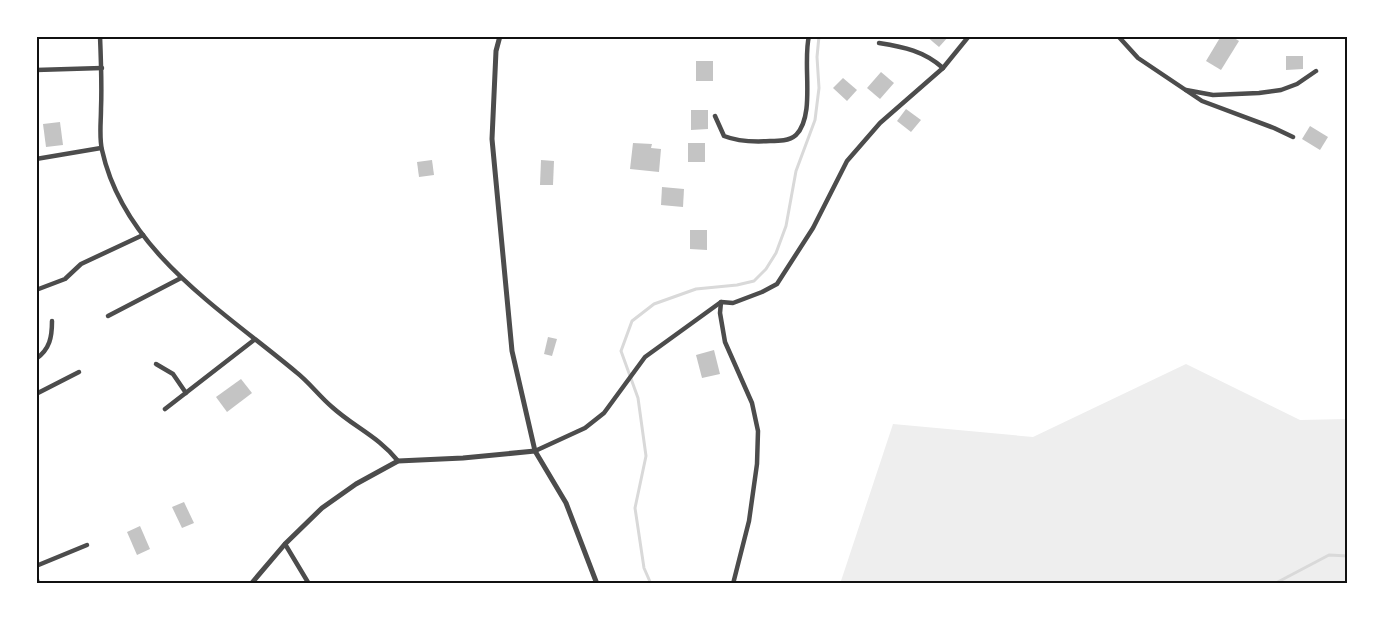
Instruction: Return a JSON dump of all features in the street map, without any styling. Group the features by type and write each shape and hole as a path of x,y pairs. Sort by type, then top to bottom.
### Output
{"street":[{"path":"100,36 101,148 115,190 143,235 181,278 297,373 332,407 386,445 398,461"},
{"path":"500,36 496,51 492,139 512,351 535,451 566,503 597,584"},
{"path":"715,116 724,136 735,140 783,141 795,136 804,123 807,94 806,49 809,36"},
{"path":"250,584 285,544 322,508 356,484 398,461 535,451 585,428 604,413 645,357 721,302 733,303 777,284 813,228 847,161 880,123 943,68 969,36"},
{"path":"1118,36 1138,58 1202,101 1293,137"},
{"path":"879,42 915,50 932,58 943,68"},
{"path":"36,70 102,68"},
{"path":"1184,90 1214,95 1281,90 1297,84 1316,71"},
{"path":"36,159 101,148"},
{"path":"36,290 65,279 81,264 143,235"},
{"path":"108,316 181,278"},
{"path":"721,302 720,313 725,342 752,403 758,431 757,464 749,521 733,584"},
{"path":"36,359 45,352 52,337 52,321"},
{"path":"165,409 254,340"},
{"path":"156,364 173,374 186,393"},
{"path":"36,394 79,372"},
{"path":"36,566 87,544"},
{"path":"285,544 309,584"},
{"path":"36,576 38,584"}],"shaded area":[{"path":"1186,364 1300,420 1348,419 1348,584 840,584 893,424 1033,437"}],"building":[{"path":"926,36 949,36 939,47"},
{"path":"1221,36 1231,36 1239,41 1221,70 1206,61"},
{"path":"1286,56 1303,56 1303,69 1286,70"},
{"path":"696,61 713,61 713,81 696,81"},
{"path":"881,72 894,83 880,99 867,88"},
{"path":"843,78 857,90 847,101 833,88"},
{"path":"906,109 921,120 911,132 897,121"},
{"path":"691,110 708,110 708,129 691,130"},
{"path":"60,122 63,145 46,147 43,124"},
{"path":"1310,126 1328,137 1320,150 1302,139"},
{"path":"633,143 652,144 651,148 661,149 659,172 630,169"},
{"path":"688,143 705,143 705,162 688,162"},
{"path":"432,160 434,175 419,177 417,162"},
{"path":"541,160 554,161 553,185 540,185"},
{"path":"662,187 684,189 683,207 661,205"},
{"path":"690,230 707,230 707,250 690,249"},
{"path":"548,337 557,339 552,356 544,354"},
{"path":"714,350 720,374 702,378 696,355"},
{"path":"241,379 252,393 227,412 216,397"},
{"path":"184,502 194,523 182,528 172,507"},
{"path":"140,526 150,549 137,555 127,532"}],"waterway":[{"path":"651,584 644,568 635,508 646,456 638,398 621,351 632,321 654,304 696,289 754,281 766,269 776,253 786,226 796,171 815,120 819,88 817,57 819,36"},
{"path":"1274,584 1329,555 1348,556"}]}
